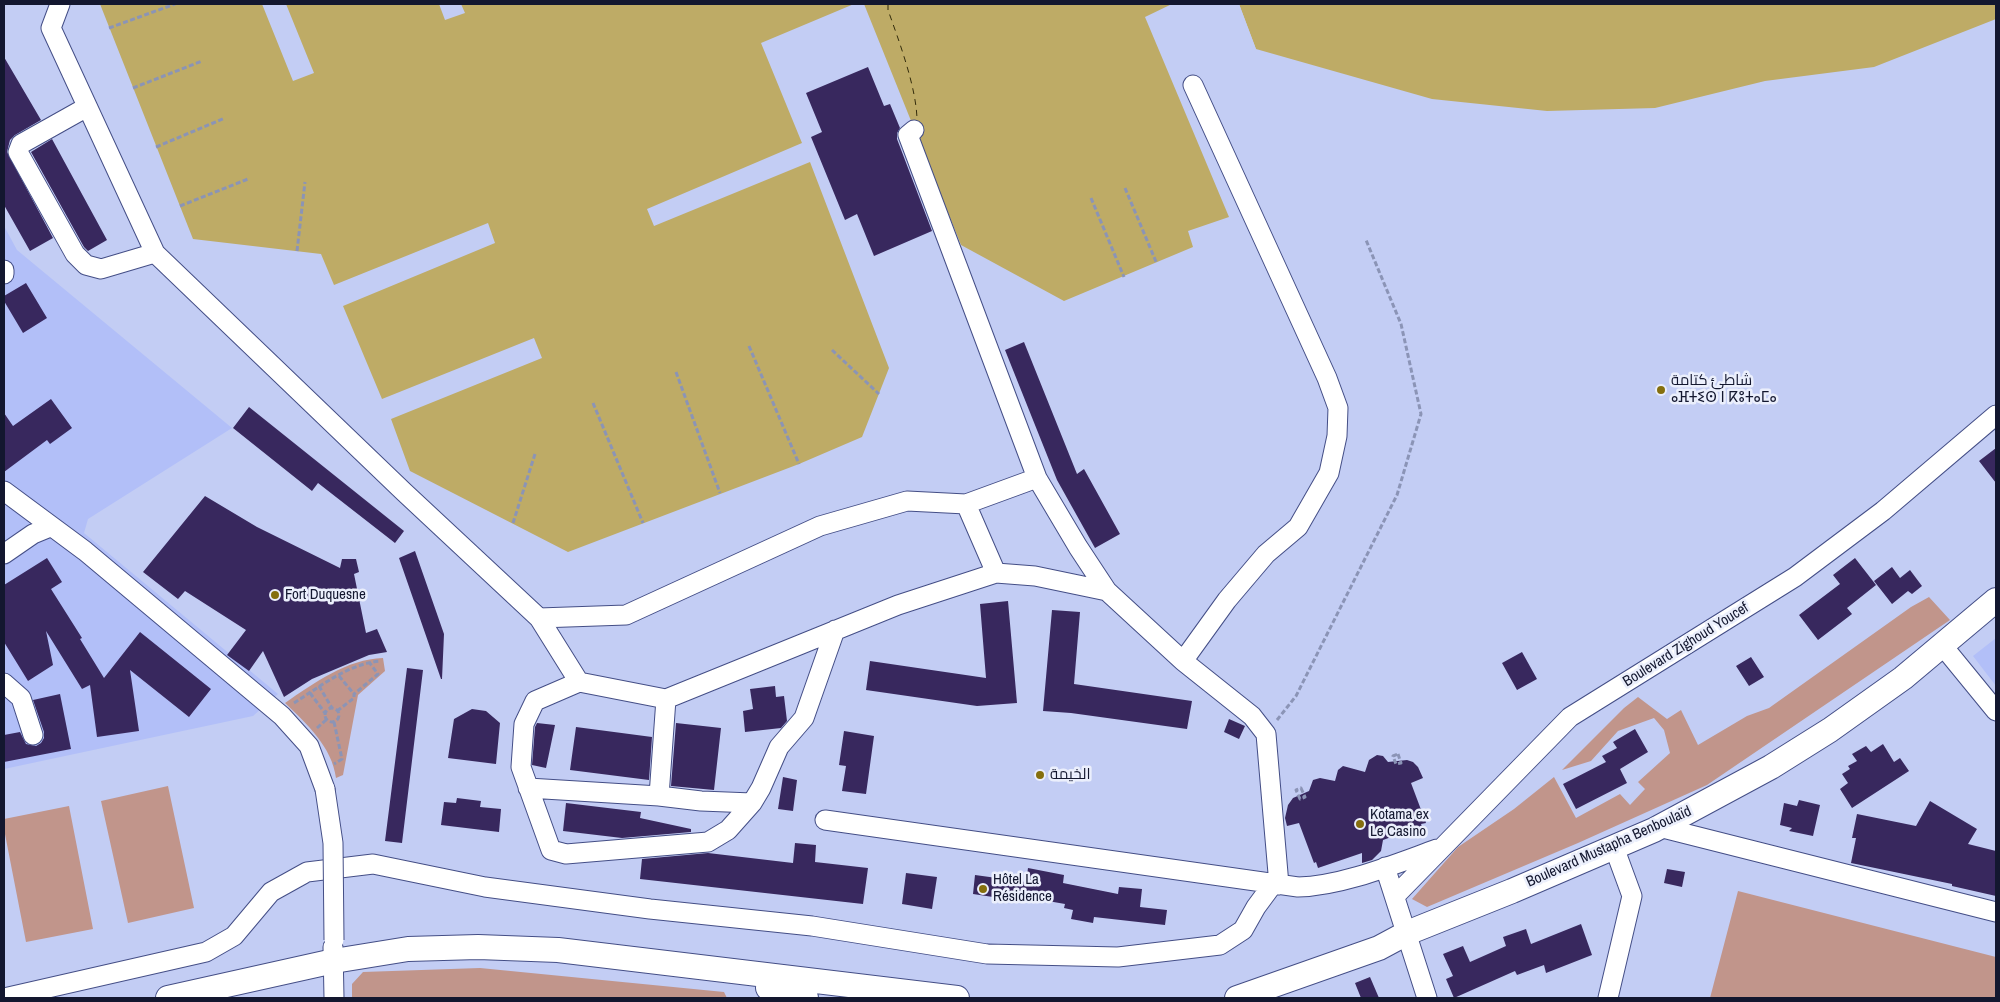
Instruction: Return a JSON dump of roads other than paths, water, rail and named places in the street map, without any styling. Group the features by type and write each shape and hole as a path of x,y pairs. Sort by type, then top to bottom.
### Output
{"main road":[{"name":"Boulevard Mustapha Benboulaïd","path":"1237,998 1379,948 1407,933 1659,827 1771,767 1830,730 1903,678 1996,600"},
{"path":"168,998 334,951 478,947 558,950 958,998"},
{"path":"707,969 798,998 838,985"}],"street":[{"path":"60,4 51,28 155,253 404,492 539,618 579,682"},
{"path":"1183,661 1228,600 1266,554 1298,527 1329,472 1338,436 1338,408 1327,378 1193,85"},
{"path":"87,107 21,144 18,152 75,254 86,265 101,269 155,253"},
{"path":"4,998 206,952 234,936 270,892 306,872 373,864 486,887 650,909 812,926 996,954 1118,957 1220,945 1243,930 1256,907 1276,884 1266,734 1252,716 1183,661 1107,591 1037,478 908,135 914,130"},
{"name":"Boulevard Zighoud Youcef","path":"1395,896 1570,717 1795,576 1884,512 1996,415"},
{"path":"539,618 626,615 820,526 907,501 966,504 1037,478"},
{"path":"4,491 50,527 86,551 279,713 309,746 322,781 334,843 334,998"},
{"path":"966,504 996,573"},
{"path":"4,554 34,534 50,527"},
{"path":"835,630 804,718 779,747 761,788 752,802 728,830 708,842 566,854 551,850 521,767 524,724 535,701 579,682 666,699 835,630 898,605 996,573 1035,576 1107,591"},
{"path":"1942,646 1996,711"},
{"path":"4,683 22,698 33,735"},
{"path":"659,796 666,699"},
{"path":"528,788 659,796 701,801 752,802"},
{"path":"825,820 1298,888 1316,887 1386,867 1443,846"},
{"path":"1659,827 1996,912"},
{"path":"1608,998 1632,896 1614,847"},
{"path":"1386,867 1427,998"}],"place":[{"name":"شاطئ كتامة ⴰⴼⵜⵉⵙ ⵏ ⴽⵓⵜⴰⵎⴰ","path":"1661,390"},
{"name":"Fort Duquesne","path":"275,595"},
{"name":"الخيمة","path":"1040,775"},
{"name":"Kotama ex Le Casino","path":"1360,824"},
{"name":"Hôtel La Résidence","path":"983,889"}]}
